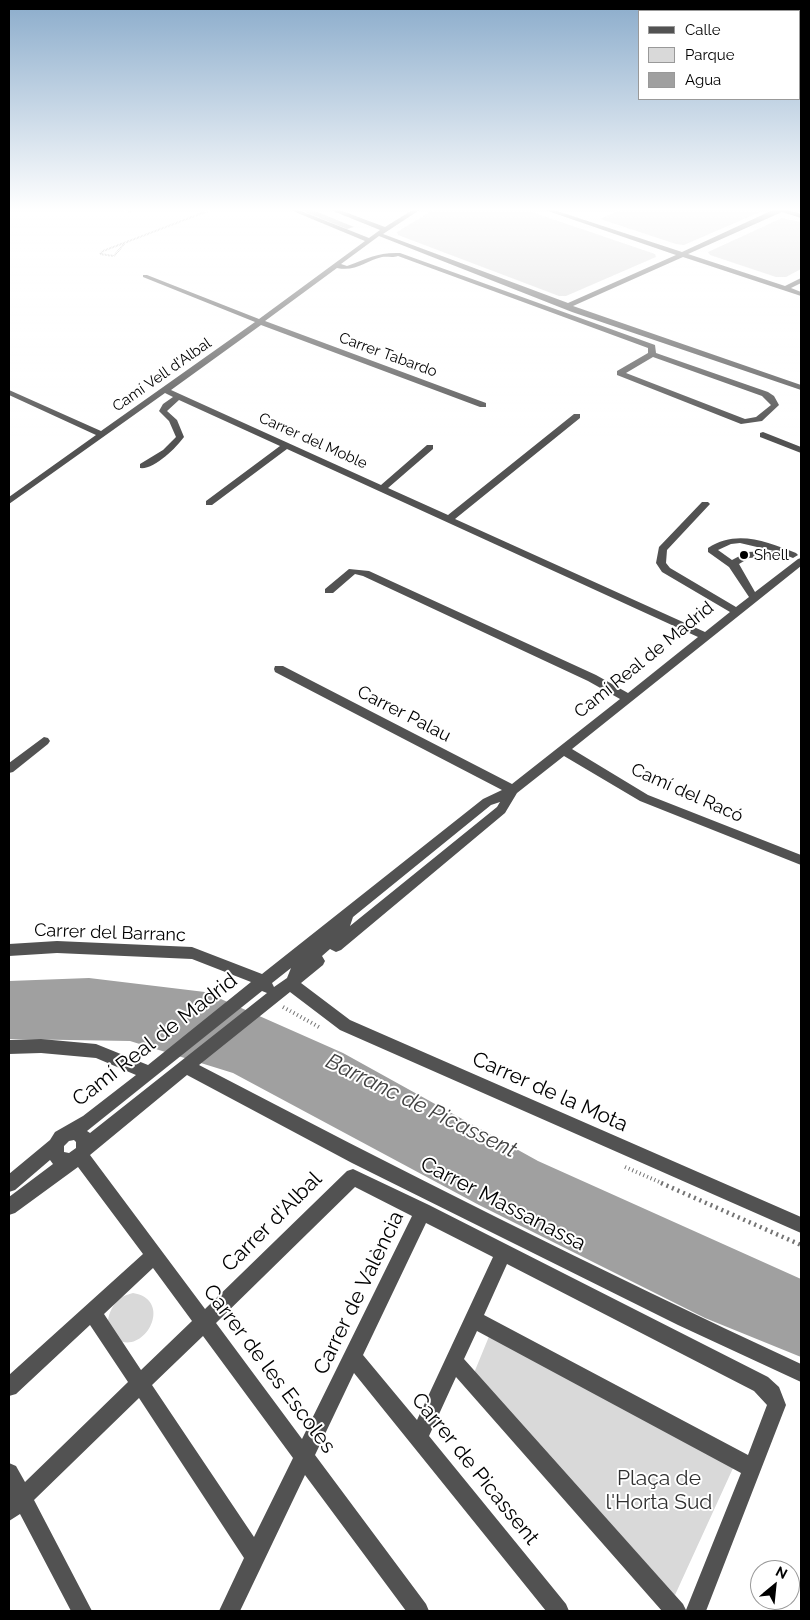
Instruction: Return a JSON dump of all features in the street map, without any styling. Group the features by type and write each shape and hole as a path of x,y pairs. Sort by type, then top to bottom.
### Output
{"street":[{"name":"Carrer Tabardo","path":"167,285 260,322 483,405"},
{"name":"Camí Vell d'Albal","path":"9,501 260,322 309,285"},
{"path":"482,285 652,346 652,354"},
{"path":"514,285 574,310 801,388"},
{"path":"568,306 615,285"},
{"path":"772,285 801,294"},
{"path":"785,289 793,285"},
{"path":"672,361 689,349"},
{"path":"652,354 672,361 765,394 772,398 775,405 759,419 744,422 620,373 652,354"},
{"name":"Carrer del Moble","path":"165,390 706,636"},
{"path":"9,392 102,435"},
{"path":"143,466 166,452 180,436 173,420 163,411 166,406 179,396"},
{"path":"449,519 577,416"},
{"path":"763,435 801,450"},
{"path":"209,503 286,445"},
{"path":"382,489 430,447"},
{"path":"705,504 662,550 661,563 666,570 737,612"},
{"path":"754,598 733,565 711,550 726,541 734,540 766,545 798,557"},
{"path":"733,565 747,555 777,553 798,557"},
{"name":"Camí Real de Madrid","path":"9,1184 56,1145 62,1136 89,1121 487,802 513,790 564,750 754,598 798,557"},
{"path":"329,591 353,571 365,573 592,678 628,698"},
{"name":"Carrer Palau","path":"279,669 513,790"},
{"path":"9,769 44,741"},
{"name":"Camí del Racó","path":"564,750 644,798 801,860"},
{"name":"Camí Real de Madrid","path":"268,1002 501,810 513,790"},
{"name":"Camí Real de Madrid","path":"291,984 298,966 341,932 348,912"},
{"name":"Carrer del Barranc","path":"9,950 57,947 192,954 261,984"},
{"name":"Camí Real de Madrid","path":"261,984 269,994 268,1002"},
{"name":"Carrer de la Mota","path":"291,984 345,1025 801,1225"},
{"path":"9,1207 78,1155 268,1002"},
{"path":"9,1047 41,1046 96,1051 150,1073"},
{"name":"Carrer Massanassa","path":"188,1067 358,1157 684,1319 801,1373"},
{"path":"72,1132 83,1136 78,1155"},
{"path":"56,1145 57,1157 78,1155"},
{"name":"Carrer de les Escoles","path":"78,1155 419,1611"},
{"name":"Carrer d'Albal","path":"139,1385 353,1177 423,1211"},
{"path":"423,1211 503,1254 761,1384 772,1394 777,1405 696,1611"},
{"name":"Carrer de València","path":"229,1611 354,1358 423,1211"},
{"path":"419,1437 503,1254"},
{"path":"9,1387 155,1256"},
{"path":"92,1312 255,1556"},
{"path":"473,1319 752,1468"},
{"name":"Carrer de Picassent","path":"354,1358 559,1611"},
{"path":"454,1361 676,1611"},
{"path":"15,1505 139,1385"},
{"path":"9,1473 15,1505 82,1611"}],"green space":[{"path":"529,285 592,285 566,296 559,296"},
{"path":"133,1293 145,1298 152,1306 153,1315 151,1325 145,1334 136,1340 126,1342 116,1339 111,1335 108,1318 110,1311 117,1301 123,1296"},
{"name":"Plaça de l'Horta Sud","path":"490,1334 734,1466 675,1595 474,1373"}],"water":[{"name":"Barranc de Picassent","path":"89,978 205,992 343,1053 538,1161 801,1279 801,1357 705,1318 479,1205 233,1073 130,1041 9,1039 9,981"}],"place":[{"name":"Shell","path":"744,555"}]}
